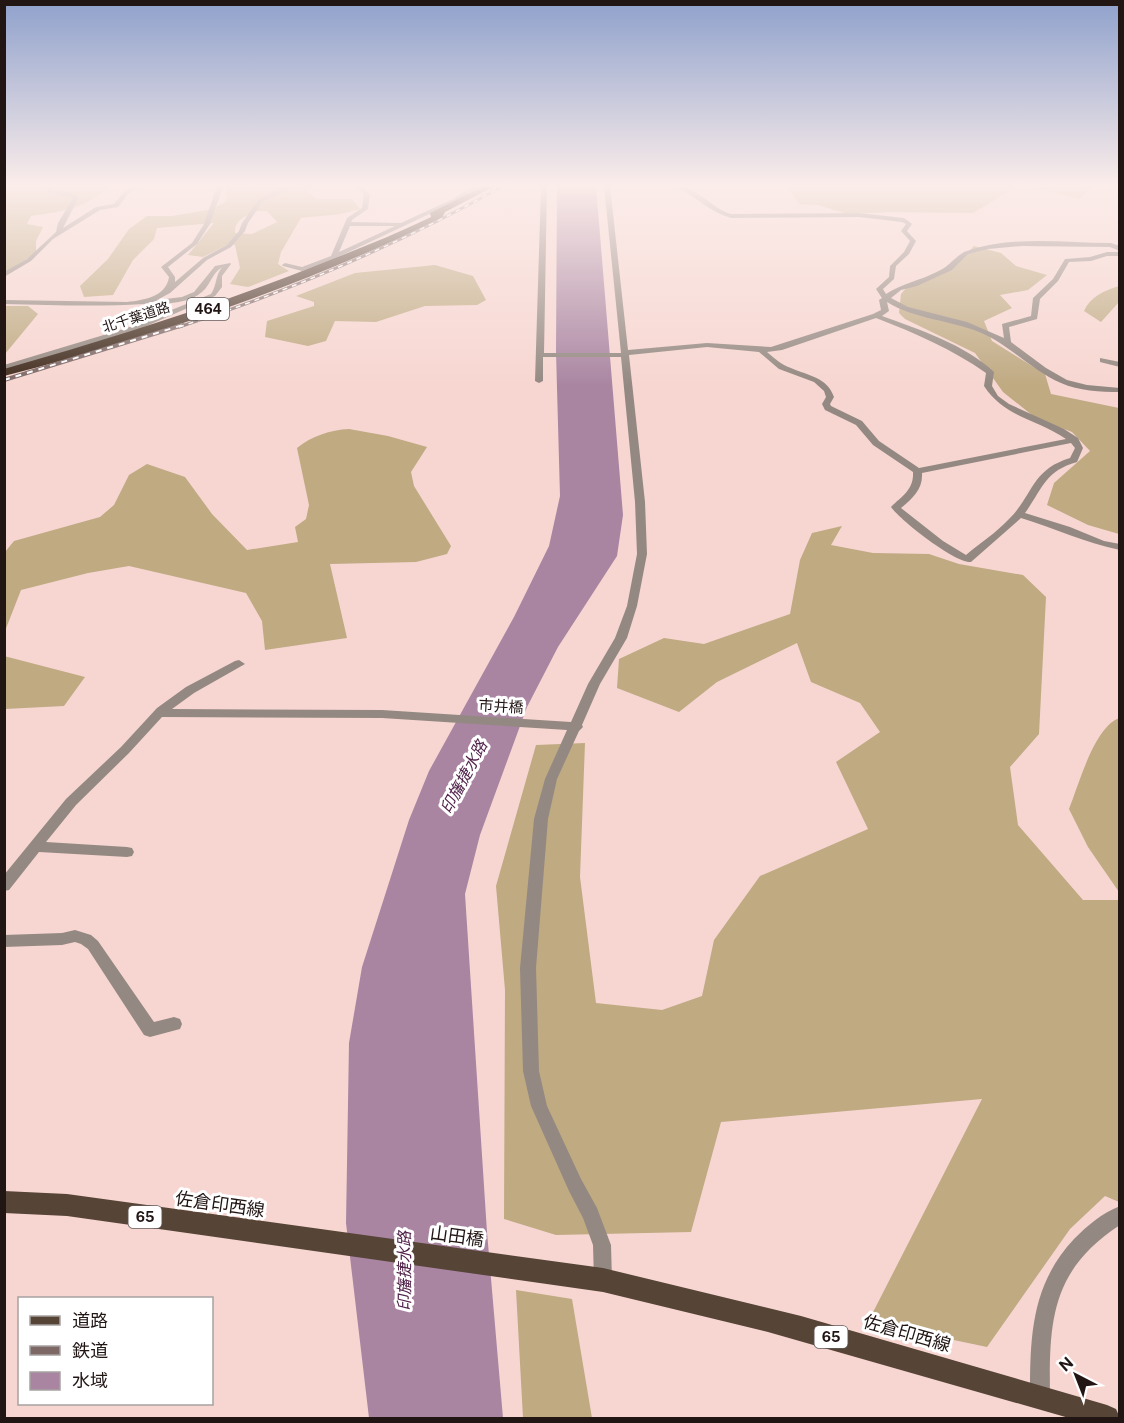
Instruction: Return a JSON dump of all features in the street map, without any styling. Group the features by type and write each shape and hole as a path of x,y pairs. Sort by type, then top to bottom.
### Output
{"highway":[{"name":"北千葉道路","path":"4,374 216,306 355,252"}],"main road":[{"name":"佐倉印西線","path":"4,1202 67,1205 286,1238"},
{"name":"山田橋","path":"286,1238 551,1273"},
{"name":"佐倉印西線","path":"551,1273 603,1280 680,1296 1040,1396 1075,1413 1107,1419"}],"street":[{"path":"4,275 29,260 36,252"},
{"path":"157,297 171,284 172,277 164,267 183,252"},
{"path":"285,265 302,269 342,252"},
{"path":"539,381 542,252"},
{"path":"603,1280 602,1245 591,1214 575,1185 539,1106 531,1071 528,968 541,819 551,779 594,684 621,638 638,580 642,527 613,252"},
{"path":"909,252 892,266 890,270 892,278 879,289 885,297 907,310 952,320 1005,342 1057,379 1083,387 1119,390"},
{"path":"763,352 876,316 885,311 883,300 885,297 950,268 968,252"},
{"path":"1005,342 1008,341 1005,326 1034,317 1037,298 1056,280 1067,260 1119,254"},
{"path":"143,302 166,294 205,259 229,255"},
{"path":"4,302 103,305 172,302 204,288 212,271 224,264 229,255"},
{"path":"4,368 130,330 213,295 219,287 219,276 229,255"},
{"path":"540,355 622,354 704,345 734,346 763,352 782,367 821,383 830,392 826,405 828,408 859,423 876,442 917,471 919,480 916,489 896,507 900,513 939,543 966,560 1020,514 1042,476 1053,466 1074,460 1079,448 1076,440 1068,434 1035,422 998,398 988,386 990,372 961,353 876,316"},
{"path":"1103,360 1119,365"},
{"path":"917,471 1076,440"},
{"path":"1020,514 1067,529 1091,540 1119,547"},
{"path":"4,886 72,802 126,750 159,714 190,690 239,664"},
{"name":"市井橋","path":"159,714 316,713 577,727"},
{"path":"37,847 127,852"},
{"path":"4,941 62,939 75,936 86,939 93,945 150,1030 174,1024"},
{"path":"1040,1396 1041,1324 1047,1297 1057,1275 1071,1254 1108,1221 1119,1215"}],"shaded area":[{"path":"5,252 36,252 36,253 5,273"},
{"path":"113,252 141,252 133,260 113,295 84,297 80,286"},
{"path":"190,252 212,252 203,257 188,255"},
{"path":"237,252 281,252 278,264 289,271 248,287 230,284 240,268"},
{"path":"968,252 999,252 1016,266 1047,275 1028,290 1000,295 1012,308 984,321 992,341 1045,374 1051,394 1119,408 1119,534 1088,525 1047,505 1054,483 1090,451 1072,432 1037,419 1003,392 975,353 905,319 899,313 901,294 908,286 961,260"},
{"path":"435,265 473,276 486,300 477,305 425,306 376,322 335,321 326,341 308,346 265,337 267,321 314,306 314,302 296,296 355,273"},
{"path":"1119,286 1119,302 1101,322 1084,311 1098,295"},
{"path":"5,306 28,306 38,314 5,354"},
{"path":"349,429 388,436 427,447 411,472 414,486 451,546 447,554 416,562 330,564 347,638 265,650 262,621 246,593 129,566 88,573 21,590 5,631 5,552 14,541 100,517 114,505 129,475 147,464 185,477 212,514 247,550 298,542 295,527 306,519 309,505 297,448 322,434"},
{"path":"842,526 831,545 873,553 929,554 959,564 1023,575 1046,597 1039,734 1010,767 1018,825 1083,900 1119,900 1119,1202 1105,1196 1070,1229 987,1347 868,1322 982,1099 721,1122 691,1232 556,1235 504,1219 505,990 496,886 536,745 585,743 580,877 596,1003 662,1010 702,996 714,940 760,876 868,829 836,762 880,732 860,703 811,682 797,643 717,682 679,712 617,688 619,659 664,638 704,644 790,614 800,560 812,533"},
{"path":"4,656 85,677 64,706 5,709"},
{"path":"1119,718 1119,892 1088,847 1069,809 1095,745 1110,724"},
{"path":"516,1290 572,1299 592,1418 523,1418"}],"water":[{"name":"印旛捷水路","path":"557,252 601,252 623,515 617,556 558,647 527,707 480,835 465,894 487,1232 503,1418 369,1418 346,1223 349,1043 362,967 409,820 429,771 514,617 549,546 560,496 556,352"}],"railway":[{"path":"179,327 263,298 371,252"},
{"path":"4,380 183,325"}]}
